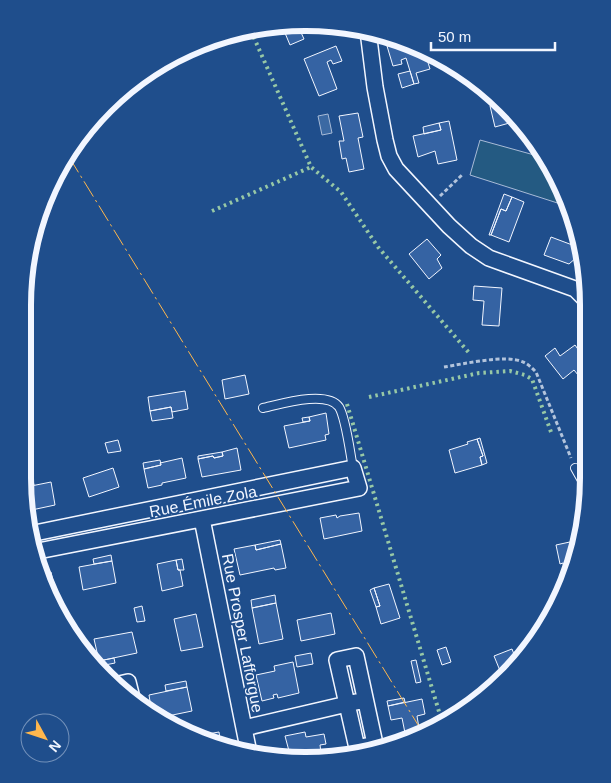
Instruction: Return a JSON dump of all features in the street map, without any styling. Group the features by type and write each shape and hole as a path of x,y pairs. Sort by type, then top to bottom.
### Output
{"street":[{"path":"369,39 375,87 389,156 396,169 471,246 489,258 575,289 579,293"},
{"path":"37,532 353,468"},
{"name":"Rue Émile Zola","path":"42,550 359,488 353,468"},
{"name":"Rue Prosper Lafforgue","path":"202,519 248,745"},
{"path":"357,746 337,660 356,656 375,742"},
{"path":"244,728 366,700"}],"lane":[{"path":"264,408 314,399 325,399 334,402 343,417 353,468"},
{"path":"575,468 580,477"}],"path":[{"path":"430,205 463,174"},
{"path":"444,367 505,359 523,362 531,367 536,372 575,468"}],"shaded area":[{"path":"328,114 332,133 322,135 318,116"},
{"path":"480,140 535,155 560,204 470,175"}],"building":[{"path":"301,31 304,39 290,45 285,33"},
{"path":"336,46 342,61 333,64 331,60 327,62 337,89 319,96 304,59"},
{"path":"387,46 394,46 427,60 430,69 416,73 419,83 414,84 406,58 401,60 402,64 393,66"},
{"path":"410,71 414,84 402,88 398,74"},
{"path":"492,105 510,123 495,127 490,106"},
{"path":"358,113 363,137 358,138 364,169 349,172 346,158 342,159 339,141 344,141 339,116"},
{"path":"449,121 457,160 438,164 435,151 418,157 413,136 441,130 439,123"},
{"path":"439,123 441,130 424,134 423,127"},
{"path":"504,194 512,197 506,211 501,209 491,235 489,235"},
{"path":"512,197 524,202 509,242 491,235 501,209 506,211"},
{"path":"551,237 572,245 575,259 569,264 544,255"},
{"path":"427,239 441,255 437,259 442,268 429,279 409,254"},
{"path":"474,286 502,288 499,326 482,325 484,301 473,300"},
{"path":"575,345 580,352 580,377 574,370 563,379 545,356 555,348 560,356"},
{"path":"245,375 249,394 225,399 222,380"},
{"path":"185,391 188,409 172,412 171,407 150,411 148,397"},
{"path":"171,407 173,418 152,421 150,411"},
{"path":"326,413 329,434 325,435 326,440 289,448 284,426 310,421 309,417"},
{"path":"309,417 310,421 303,422 302,418"},
{"path":"480,438 487,463 482,465 480,457 483,456 477,439"},
{"path":"477,439 483,456 480,457 482,465 455,473 449,450"},
{"path":"118,440 121,451 108,453 105,443"},
{"path":"237,448 241,470 202,477 198,459 223,456 222,452"},
{"path":"222,452 223,456 198,459 198,456"},
{"path":"182,458 186,478 148,488 144,469"},
{"path":"160,460 161,465 144,469 143,463"},
{"path":"113,468 119,487 89,497 83,478"},
{"path":"51,482 55,505 34,510 31,486"},
{"path":"359,513 362,531 324,539 320,518 336,515 337,518"},
{"path":"280,540 281,544 256,550 255,545"},
{"path":"571,542 564,569 563,563 560,564 556,545"},
{"path":"281,544 286,568 275,570 274,568 240,575 234,549 255,545 256,550"},
{"path":"111,555 112,561 94,564 93,559"},
{"path":"182,559 184,570 178,570 176,560"},
{"path":"176,560 183,586 162,591 157,564"},
{"path":"112,561 116,583 83,590 79,567"},
{"path":"51,572 54,587 52,582 48,573"},
{"path":"389,584 400,618 381,624 376,607 380,606 374,588"},
{"path":"374,588 380,606 376,607 370,590"},
{"path":"275,595 276,603 252,608 251,600"},
{"path":"276,603 283,639 259,644 252,608"},
{"path":"142,606 145,621 137,622 134,608"},
{"path":"331,613 335,634 301,641 297,620"},
{"path":"196,614 203,647 181,651 174,619"},
{"path":"132,632 137,653 101,660 98,657 94,639"},
{"path":"446,647 451,662 442,665 437,650"},
{"path":"512,649 514,655 500,670 494,656"},
{"path":"311,653 313,664 297,667 295,656"},
{"path":"114,658 115,663 106,665 102,660"},
{"path":"416,660 421,682 416,683 411,661"},
{"path":"293,662 299,693 278,698 277,694 273,695 274,698 262,701 256,675 275,671 274,666"},
{"path":"186,681 187,687 166,691 165,685"},
{"path":"187,687 192,711 169,716 150,704 149,695"},
{"path":"404,698 405,702 388,706 387,701"},
{"path":"422,699 425,714 417,716 419,727 405,733 402,718 391,720 388,706"},
{"path":"219,732 220,738 217,737 209,734"},
{"path":"305,732 306,737 324,734 326,744 320,745 321,751 289,751 285,736"}],"hedge":[{"path":"254,37 311,167 341,192 378,247 470,354"},
{"path":"212,211 311,167"},
{"path":"369,397 479,373 510,371 532,379 551,432"},
{"path":"347,404 440,715"}],"power":[{"path":"72,162 419,727"}]}
